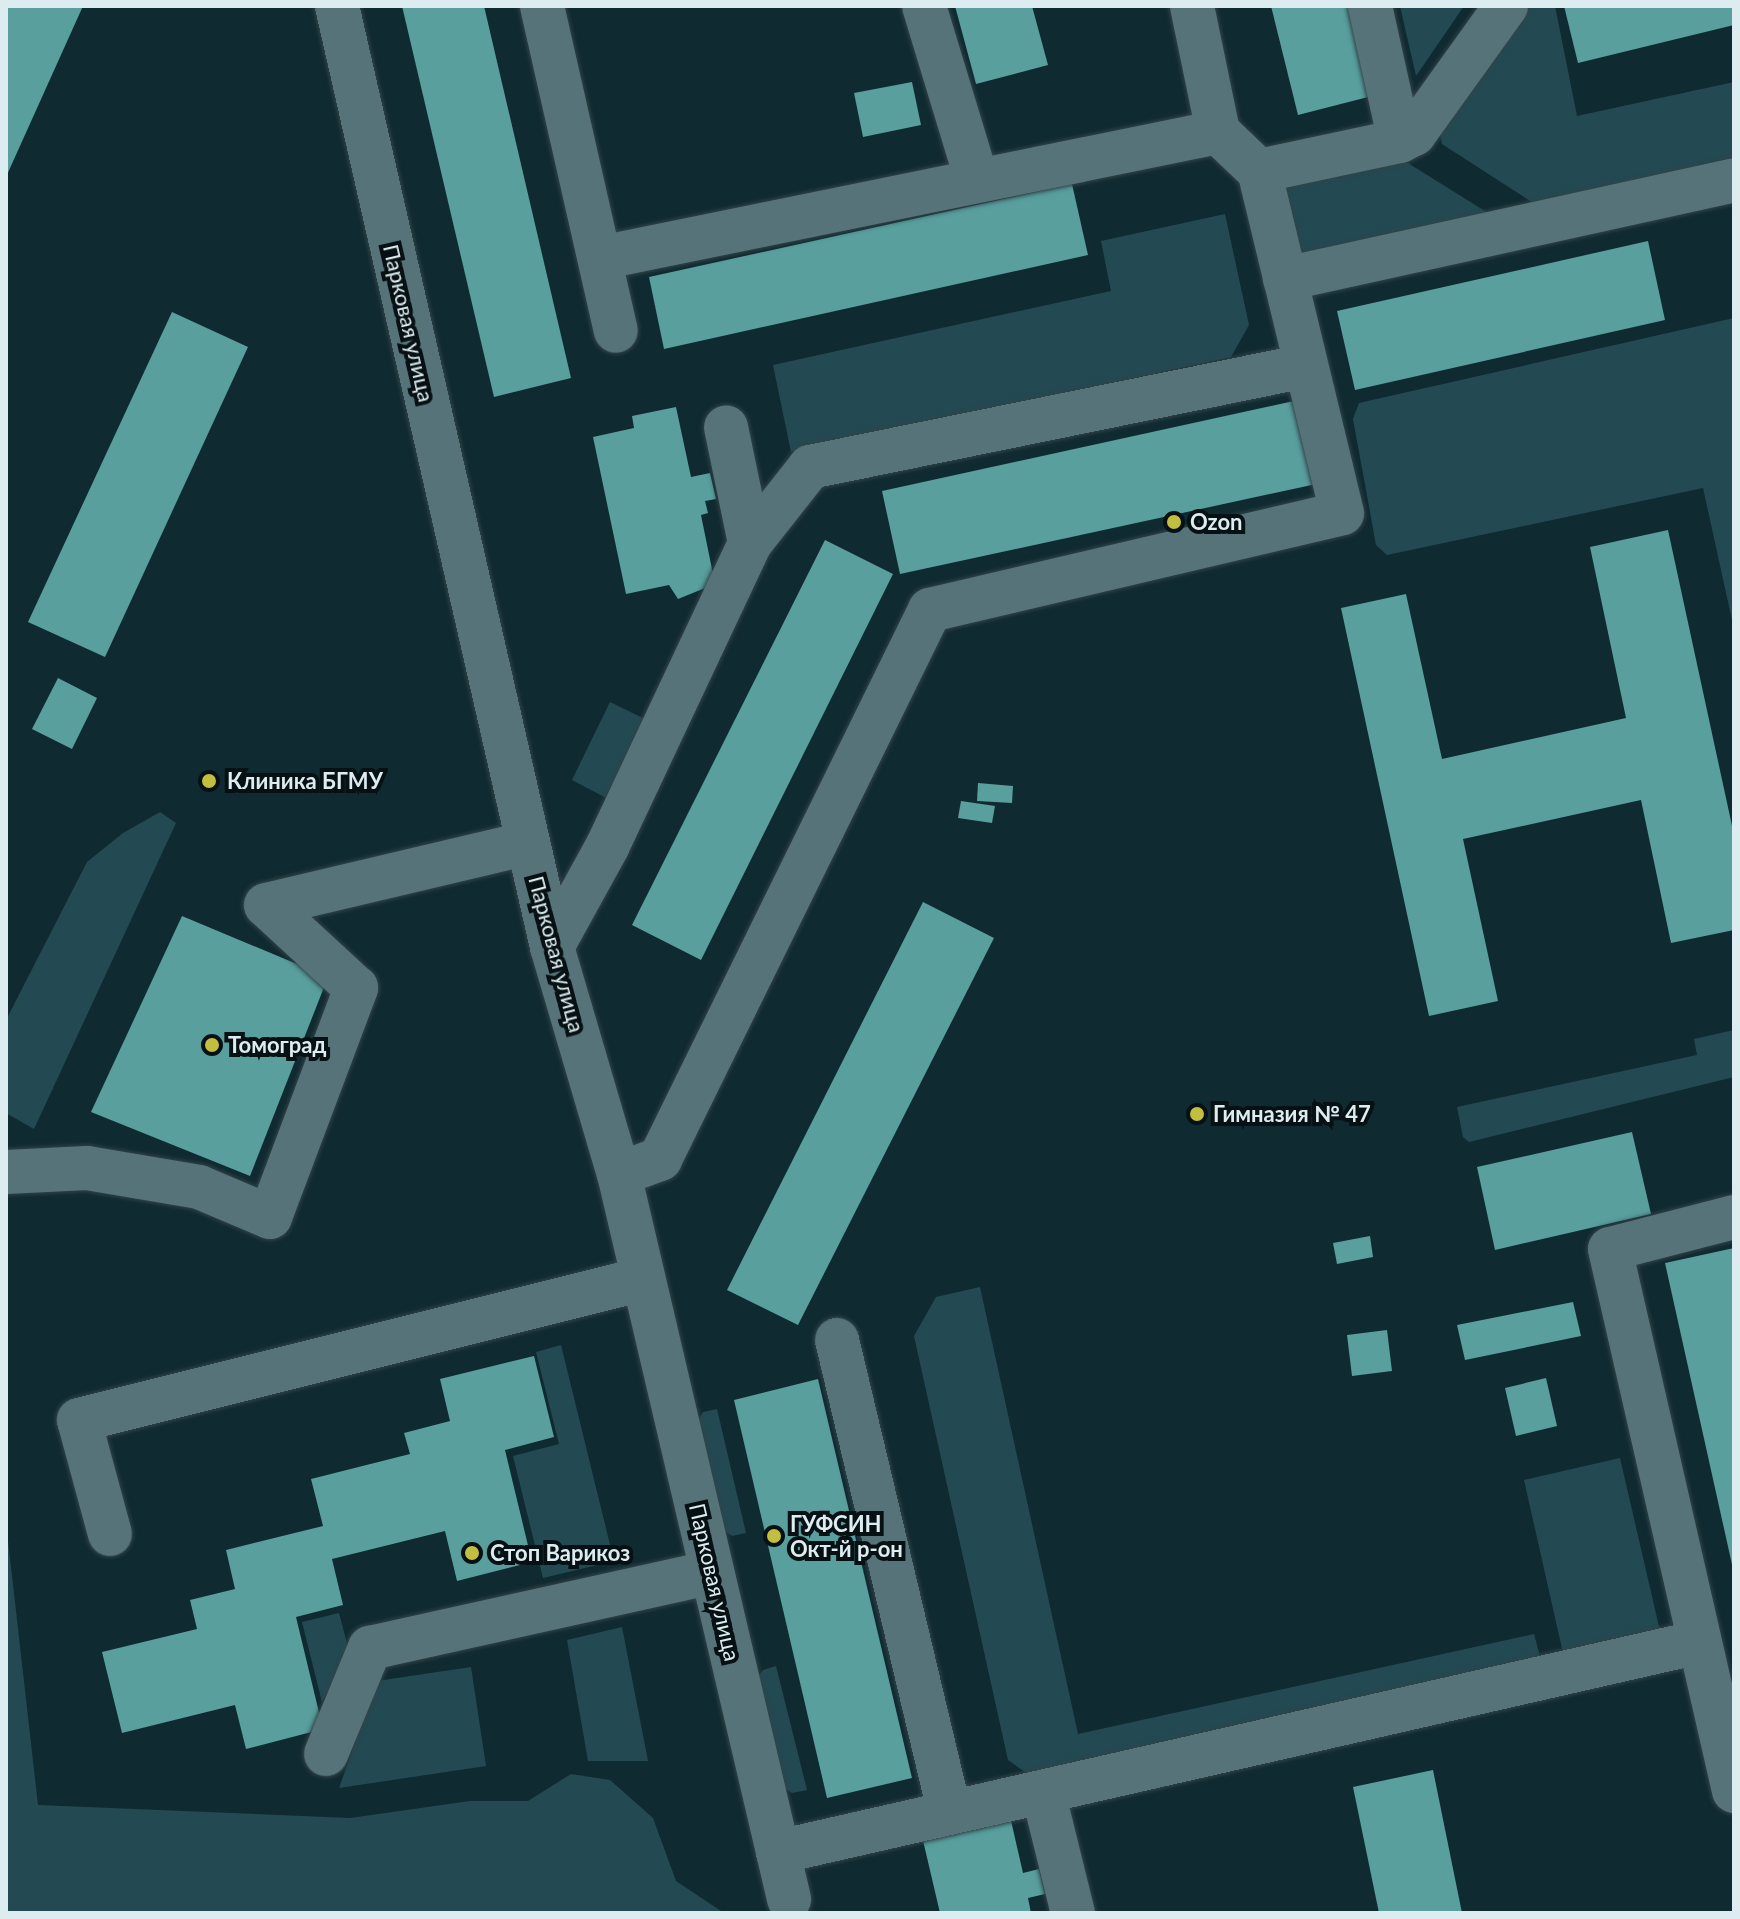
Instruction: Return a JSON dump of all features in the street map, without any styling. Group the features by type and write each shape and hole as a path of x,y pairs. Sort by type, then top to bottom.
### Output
{"street":[{"name":"Парковая улица","path":"337,6 552,947 619,1174 789,1899"},
{"path":"542,6 616,331"},
{"path":"924,6 977,180"},
{"path":"619,1174 660,1159 930,610 1342,513 1259,171 1218,132 1192,6"},
{"path":"1370,6 1400,141"},
{"path":"1259,171 1400,141 1414,134 1506,6"},
{"path":"600,258 1218,132"},
{"path":"1285,279 1734,180"},
{"path":"552,947 608,845 750,543 810,467 1305,366"},
{"path":"726,427 750,543"},
{"path":"6,1172 87,1168 199,1187 270,1217 356,988 266,905 528,843"},
{"path":"1734,1217 1610,1249 1734,1791"},
{"path":"110,1534 79,1420 643,1279"},
{"path":"837,1340 950,1813"},
{"path":"326,1754 370,1648 712,1572"},
{"path":"778,1852 1699,1642"},
{"path":"1043,1792 1073,1913"}],"shaded area":[{"path":"1400,6 1464,6 1416,76"},
{"path":"1525,6 1555,6 1577,116 1734,82 1734,157 1535,204 1442,144 1439,131"},
{"path":"1403,160 1501,221 1298,263 1277,187"},
{"path":"1225,214 1249,325 1231,357 791,452 773,365 1111,291 1101,241"},
{"path":"1734,318 1734,629 1703,488 1387,555 1376,545 1353,419 1359,403"},
{"path":"610,702 653,723 614,802 572,780"},
{"path":"160,812 176,823 34,1129 6,1113 6,1020 87,862 123,833"},
{"path":"1734,1030 1734,1077 1469,1142 1463,1137 1457,1107 1697,1055 1694,1039"},
{"path":"980,1287 1078,1734 1534,1634 1542,1664 1035,1779 1008,1760 914,1336 936,1297"},
{"path":"561,1345 614,1561 543,1578 513,1456 559,1444 536,1352"},
{"path":"717,1409 746,1533 732,1536 721,1529 698,1421 703,1412"},
{"path":"1620,1458 1660,1631 1563,1653 1524,1480"},
{"path":"6,1523 38,1805 350,1818 470,1801 528,1801 571,1774 610,1780 653,1818 676,1881 724,1913 6,1913"},
{"path":"339,1613 349,1651 322,1702 302,1622"},
{"path":"622,1627 648,1761 588,1761 567,1640"},
{"path":"776,1666 807,1790 792,1793 781,1786 757,1678 763,1670"},
{"path":"471,1667 486,1766 339,1788 377,1681"}],"building":[{"path":"6,6 83,6 6,177"},
{"path":"402,6 484,6 571,378 494,397"},
{"path":"955,6 1032,6 1048,65 976,84"},
{"path":"1271,6 1351,6 1372,96 1298,115"},
{"path":"1564,6 1734,6 1734,25 1578,63"},
{"path":"912,82 921,125 863,137 854,93"},
{"path":"1072,184 1088,255 664,349 649,277"},
{"path":"1648,241 1665,320 1355,390 1337,311"},
{"path":"172,312 248,347 105,657 28,622"},
{"path":"1303,399 1321,483 900,574 882,491"},
{"path":"676,407 691,477 710,473 716,499 705,501 708,513 701,515 715,584 678,599 669,585 626,594 593,437 634,428 632,416"},
{"path":"1668,530 1734,835 1734,930 1671,943 1641,800 1463,839 1498,1001 1429,1016 1341,608 1406,594 1442,759 1626,718 1590,547"},
{"path":"825,540 893,574 701,960 632,925"},
{"path":"58,678 97,698 72,749 32,729"},
{"path":"978,783 1013,786 1012,803 977,801"},
{"path":"961,801 995,806 992,823 958,818"},
{"path":"923,902 994,938 798,1325 727,1290"},
{"name":"Томоград","path":"182,916 328,977 250,1176 91,1112"},
{"path":"1632,1132 1651,1214 1495,1250 1477,1167"},
{"path":"1370,1236 1373,1257 1337,1264 1333,1243"},
{"path":"1734,1248 1734,1569 1733,1569 1665,1263"},
{"path":"1573,1302 1581,1336 1465,1360 1457,1325"},
{"path":"1387,1330 1392,1371 1352,1376 1347,1335"},
{"path":"534,1356 554,1437 505,1450 532,1562 457,1581 445,1531 332,1559 343,1605 296,1617 323,1729 246,1749 235,1705 122,1733 102,1652 197,1629 190,1600 235,1589 226,1550 323,1526 311,1479 410,1454 404,1433 450,1421 440,1379"},
{"path":"1546,1378 1557,1426 1516,1436 1505,1388"},
{"path":"818,1379 912,1778 827,1798 734,1400"},
{"path":"1433,1770 1462,1913 1379,1913 1353,1787"},
{"path":"1007,1803 1023,1873 1039,1869 1045,1894 1028,1898 1031,1913 940,1913 921,1832"}],"place":[{"name":"Ozon","path":"1174,522"},
{"name":"Клиника БГМУ","path":"209,781"},
{"name":"Томоград","path":"212,1045"},
{"name":"Гимназия № 47","path":"1197,1114"},
{"name":"ГУФСИН Окт-й р-он","path":"774,1536"},
{"name":"Стоп Варикоз","path":"472,1553"}]}
